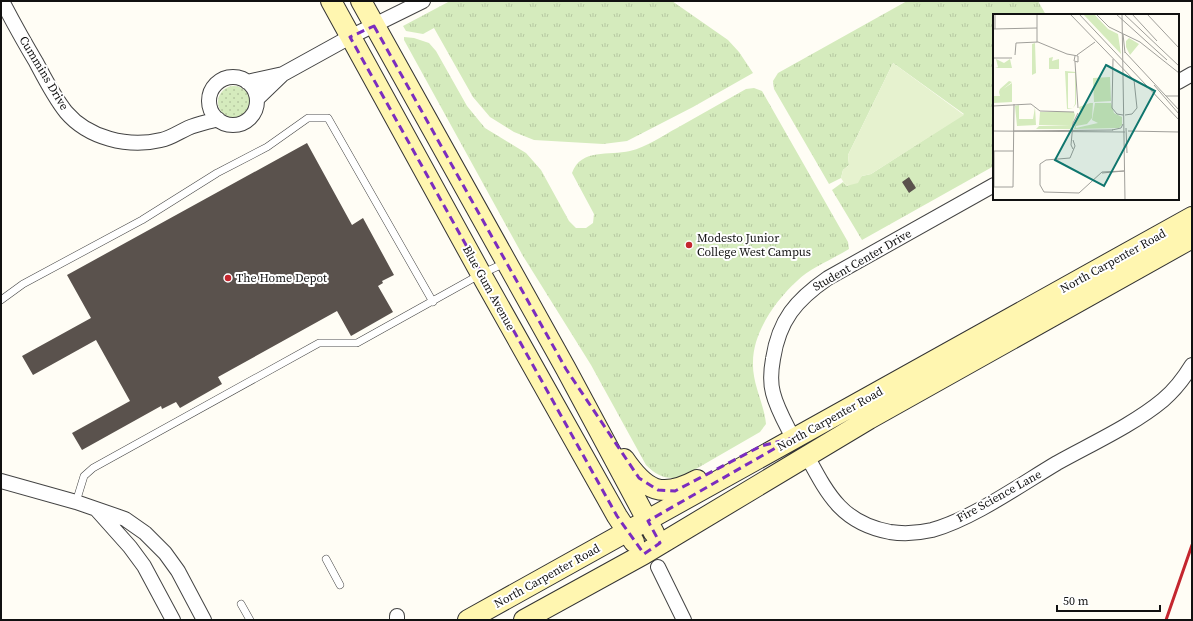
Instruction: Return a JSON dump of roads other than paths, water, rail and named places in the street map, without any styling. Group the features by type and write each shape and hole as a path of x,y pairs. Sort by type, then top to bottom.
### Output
{"main road":[{"name":"Blue Gum Avenue","path":"331,1 481,274 627,531 654,555"},
{"name":"Blue Gum Avenue","path":"361,1 507,262 648,521 654,555"},
{"name":"North Carpenter Road","path":"468,620 627,531 648,521 793,438 868,399 1192,217"},
{"name":"North Carpenter Road","path":"524,620 654,555 807,456 1192,238"},
{"path":"566,369 631,469 639,478 658,490 668,491 682,488 761,446 793,438"}],"street":[{"name":"Cummins Drive","path":"2,1 56,97 67,113 82,126 101,136 130,143 161,140 189,127 218,119"},
{"path":"257,99 283,74 350,37 423,1"},
{"path":"248,82 283,74"},
{"path":"1179,81 1192,74"},
{"path":"232,77 240,78 248,82 253,88 257,99 256,110 246,122 232,125 218,119 210,106 212,90 221,81 232,77"},
{"name":"Cummins Drive","path":"189,127 210,106"},
{"name":"Student Center Drive","path":"793,438 773,392 771,371 775,346 790,312 809,291 828,278 993,186"},
{"name":"Fire Science Lane","path":"807,456 828,493 838,507 849,516 867,525 890,532 909,533 931,530 968,515 1145,412 1173,391 1192,365"},
{"path":"1,481 76,502 125,519 145,533 165,553 178,571 204,620"},
{"path":"96,510 130,547 144,566 173,620"},
{"name":"Blue Gum Avenue","path":"654,555 684,620"}],"lane":[{"path":"1,300 23,284 142,220 217,174 267,147 308,118 328,118 433,302"},
{"path":"76,502 84,476 93,468 319,343 357,343 481,274 507,262"},
{"path":"326,560 340,585"},
{"path":"241,604 250,620"}],"railway":[{"path":"1166,620 1192,545"}],"place":[{"name":"Modesto Junior College West Campus","path":"689,245"},
{"name":"The Home Depot","path":"228,278"}]}
